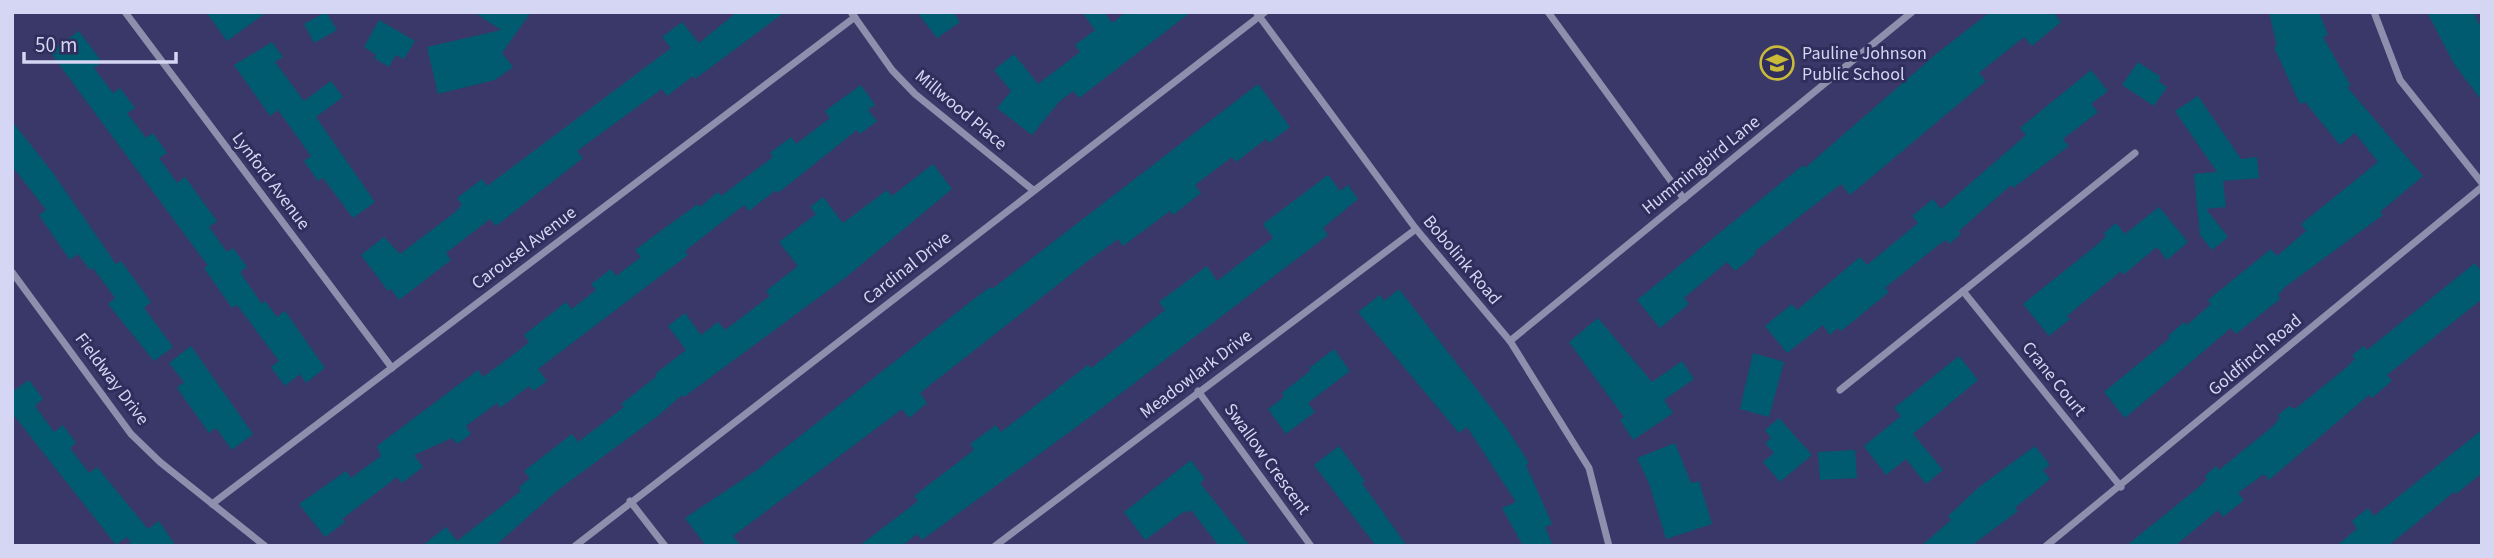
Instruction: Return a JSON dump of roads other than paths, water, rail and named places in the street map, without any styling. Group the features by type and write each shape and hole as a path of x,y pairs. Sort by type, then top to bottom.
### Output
{"street":[{"name":"Lynford Avenue","path":"125,12 392,368"},
{"path":"1548,12 1684,199"},
{"name":"Hummingbird Lane","path":"1510,341 1912,12"},
{"path":"2374,12 2400,80 2482,185"},
{"name":"Cardinal Drive","path":"575,546 1260,14"},
{"name":"Bobolink Road","path":"1260,14 1416,229 1510,341 1589,468 1609,546"},
{"name":"Carousel Avenue","path":"212,504 853,15"},
{"name":"Millwood Place","path":"853,15 892,70 915,94 1033,190"},
{"path":"1840,390 2135,153"},
{"name":"Goldfinch Road","path":"2046,546 2121,487 2482,185"},
{"name":"Meadowlark Drive","path":"995,546 1416,229"},
{"name":"Fieldway Drive","path":"12,272 131,434 265,546"},
{"name":"Crane Court","path":"1962,291 2121,487"},
{"name":"Swallow Crescent","path":"1198,391 1311,546"},
{"path":"631,501 665,546"}],"place":[{"name":"Pauline Johnson Public School","path":"1777,63"}]}
